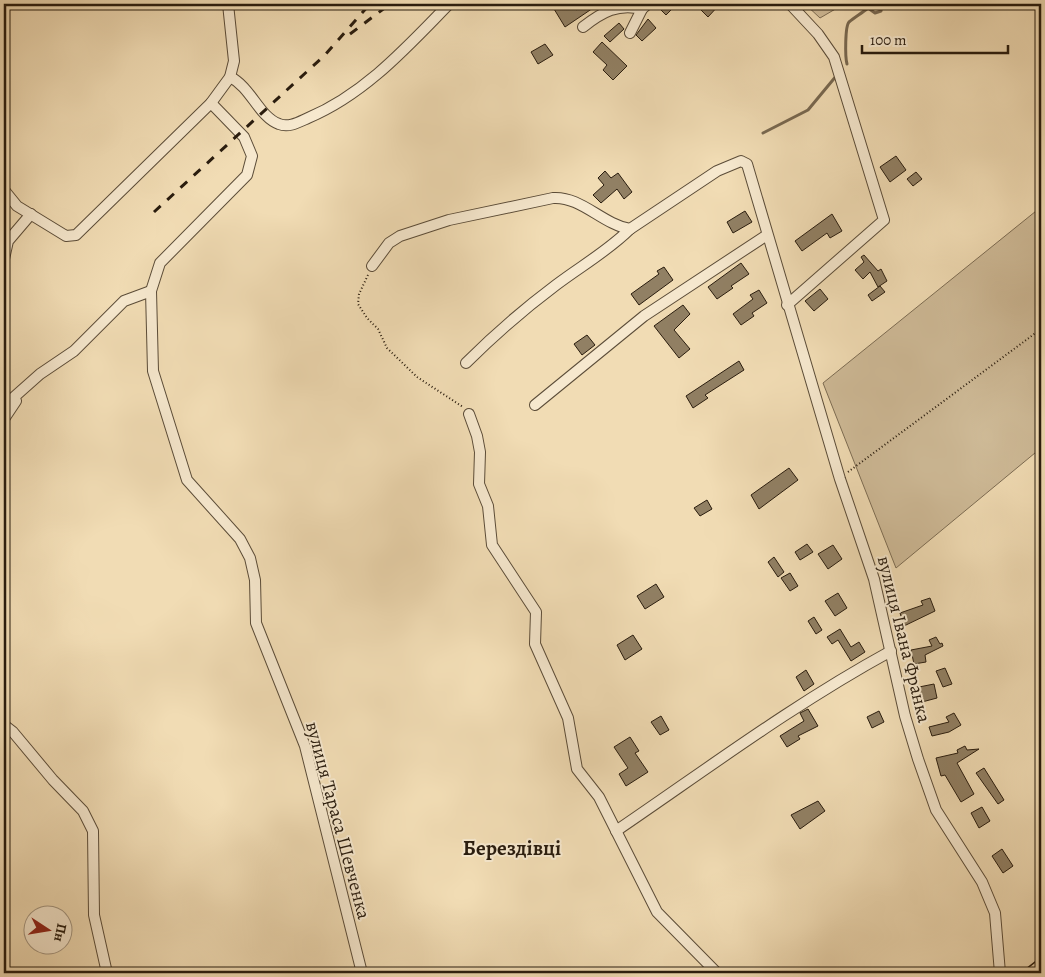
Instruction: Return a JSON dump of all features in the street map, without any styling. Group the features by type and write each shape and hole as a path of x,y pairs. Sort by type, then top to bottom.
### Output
{"main road":[{"path":"1032,973 1041,966"}],"street":[{"path":"4,190 17,206 66,236 76,235 211,103 230,77 234,51 228,4"},
{"path":"230,77 243,85 273,121 288,125 296,123 316,114 375,77 449,4"},
{"path":"787,305 884,220 834,57 818,34 790,4"},
{"path":"583,27 597,16 611,9 622,6 645,7 630,33"},
{"name":"вулиця Тараса Шевченка","path":"211,103 244,137 252,156 247,175 160,263 151,291 153,371 187,480 240,539 250,558 255,580 256,623 305,746 362,973"},
{"name":"вулиця Івана Франка","path":"630,228 717,171 741,160 750,169 787,305 840,479 874,578 905,716 936,810 982,882 995,913 1000,973"},
{"path":"372,266 389,243 400,236 449,220 538,200 560,198 570,200 606,221 630,228 614,245 552,288 492,337 466,363"},
{"path":"4,259 8,241 31,214"},
{"path":"535,405 644,316 767,235"},
{"path":"4,406 40,374 86,340 124,301 151,291"},
{"path":"4,418 22,392"},
{"path":"469,414 477,436 480,452 479,484 488,506 492,545 536,612 535,644 568,718 577,769 599,797 657,912 716,973"},
{"path":"616,831 789,711 840,679 891,651"},
{"path":"4,725 13,732 83,811 93,831 94,915 107,973"}],"path":[{"path":"372,266 359,294 358,304 367,318 378,329 387,348 396,358 417,377 458,402 469,414"},
{"path":"840,479 1041,330"}],"shaded area":[{"path":"805,4 844,4 820,18"},
{"path":"1041,207 1041,448 896,568 823,383"}],"building":[{"path":"551,4 572,4 576,10 584,4 599,4 565,27"},
{"path":"655,4 667,4 672,9 666,15"},
{"path":"707,4 720,4 708,17 701,10"},
{"path":"648,19 656,28 642,41 636,35"},
{"path":"619,23 624,29 610,42 604,36"},
{"path":"602,42 627,66 613,80 603,70 607,65 593,52"},
{"path":"545,44 553,55 538,64 531,52"},
{"path":"896,156 906,170 890,182 880,167"},
{"path":"605,171 611,178 618,173 632,192 624,199 617,189 601,203 593,195 604,185 598,178"},
{"path":"916,172 922,179 913,186 907,179"},
{"path":"745,211 752,222 733,233 727,222"},
{"path":"832,214 842,231 830,238 827,233 802,251 795,241"},
{"path":"864,255 878,271 881,269 887,281 878,287 870,272 863,279 855,270 864,262 861,257"},
{"path":"741,263 749,274 731,286 733,288 717,299 708,287"},
{"path":"664,267 673,280 639,305 631,294 659,274 657,271"},
{"path":"880,286 885,292 872,301 868,295"},
{"path":"820,289 828,299 814,311 805,301"},
{"path":"759,290 767,303 752,313 754,316 741,325 733,314 753,299 750,295"},
{"path":"683,305 690,314 674,330 690,349 679,358 654,326"},
{"path":"587,335 595,345 582,355 574,344"},
{"path":"739,361 744,370 705,395 708,398 693,408 686,396"},
{"path":"789,468 798,480 759,509 751,495"},
{"path":"707,500 712,509 700,516 694,508"},
{"path":"807,544 813,552 800,560 795,552"},
{"path":"833,545 842,559 828,569 818,554"},
{"path":"774,557 784,572 778,577 768,562"},
{"path":"790,573 798,586 790,591 781,578"},
{"path":"656,584 664,597 645,609 637,596"},
{"path":"838,593 847,608 835,616 825,601"},
{"path":"930,598 935,611 904,626 900,613 923,605 921,601"},
{"path":"814,617 822,630 816,634 808,621"},
{"path":"840,629 851,647 859,642 865,652 851,661 838,640 832,644 827,637"},
{"path":"633,635 642,649 625,660 617,645"},
{"path":"936,637 943,646 925,655 926,662 914,664 911,650 932,646 929,640"},
{"path":"945,668 952,684 943,687 936,671"},
{"path":"806,670 814,684 804,691 796,677"},
{"path":"934,684 937,698 922,702 919,687"},
{"path":"808,709 818,726 798,736 800,739 787,747 780,736 804,721 800,713"},
{"path":"879,711 884,722 872,728 867,717"},
{"path":"954,713 961,725 949,732 932,736 929,727 949,722 946,717"},
{"path":"661,716 669,730 660,735 651,722"},
{"path":"630,737 639,751 635,753 648,772 626,786 619,774 628,768 614,747"},
{"path":"965,746 967,750 979,749 957,763 974,794 961,802 945,775 941,776 936,758 958,753 957,750"},
{"path":"984,768 1004,800 998,804 976,773"},
{"path":"818,801 825,811 800,829 791,815"},
{"path":"982,807 990,821 979,828 971,813"},
{"path":"1002,849 1013,866 1003,873 992,856"}],"waterway":[{"path":"847,64 846,42 849,22 868,8 875,13 881,11 882,4"},
{"path":"763,133 808,110 837,75"},
{"path":"465,969 469,973"}],"railway":[{"path":"154,212 325,55 370,4"},
{"path":"350,34 390,4"}],"district":[{"name":"Берездівці","path":"512,848"}]}
